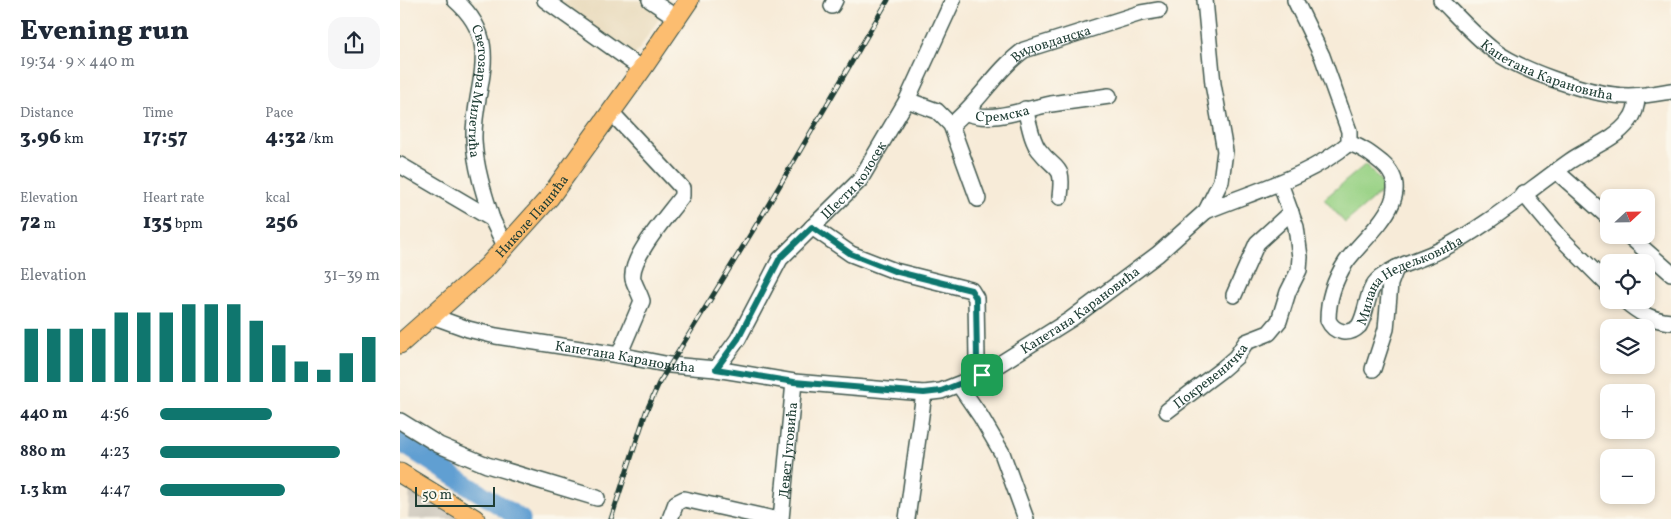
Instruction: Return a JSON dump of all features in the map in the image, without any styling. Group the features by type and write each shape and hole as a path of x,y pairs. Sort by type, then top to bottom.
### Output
{"main road":[{"name":"Николе Пашића","path":"400,344 506,248 553,192 642,69 689,0"},
{"path":"400,472 475,519"}],"street":[{"name":"Светозара Милетића","path":"456,0 476,25 483,42 485,57 474,140 492,219 506,248"},
{"path":"545,0 642,69"},
{"path":"650,0 677,18"},
{"name":"Шести колосек","path":"716,369 738,339 780,258 834,208 860,180 907,100 953,0"},
{"name":"Капетана Карановића","path":"432,316 468,329 496,336 620,355 670,365 716,369 794,382 924,393 941,391 959,385 982,375 1071,319 1158,254 1206,211 1221,181 1224,151 1213,84 1205,0"},
{"path":"1206,211 1280,183 1337,154 1349,144 1349,131 1322,56 1295,0"},
{"name":"Капетана Карановића","path":"1441,0 1472,33 1495,51 1518,65 1614,96 1637,96 1671,90"},
{"name":"Видовданска","path":"967,113 1009,60 1024,50 1141,13 1159,10"},
{"name":"Сремска","path":"951,124 967,113 988,117 1109,96"},
{"name":"Милана Недељковића","path":"1349,144 1364,148 1386,166 1392,173 1396,187 1394,197 1380,222 1347,261 1337,277 1328,320 1333,328 1346,332 1359,326 1372,289 1378,279 1396,268 1440,251 1463,238 1523,193 1621,129 1630,120 1636,106 1637,96"},
{"path":"907,100 937,111 951,124 978,199"},
{"path":"1026,109 1039,150 1058,167 1061,174 1060,197"},
{"path":"611,112 682,188 682,196 639,256 634,268 633,279 642,301 620,355"},
{"path":"400,166 492,219"},
{"path":"1556,171 1600,210"},
{"name":"Покревеничка","path":"1167,411 1196,386 1220,370 1236,356 1246,342 1269,333 1279,321 1282,307 1299,270 1300,257 1291,212 1280,183"},
{"path":"1523,193 1560,237 1600,277"},
{"path":"1234,295 1257,243 1291,212"},
{"path":"812,227 851,254 868,261 921,279 971,290 976,298 977,360 982,375"},
{"path":"1638,244 1671,273"},
{"path":"1373,369 1386,330 1390,284 1396,268"},
{"path":"1634,309 1654,320 1671,322"},
{"name":"Девет Југовића","path":"781,519 794,382"},
{"path":"959,385 981,416 1002,453 1026,519"},
{"path":"907,519 924,393"},
{"path":"400,421 439,445 487,465 597,498"},
{"path":"670,519 676,503 684,499 774,519"}],"shaded area":[{"path":"547,0 671,0 632,60"},
{"path":"410,487 469,519 408,519"}],"green space":[{"path":"1366,164 1386,188 1345,223 1324,199"}],"waterway":[{"path":"400,442 521,519"}],"railway":[{"path":"611,519 646,412 659,383 763,214 888,0"}],"route":[{"path":"812,227 851,254 894,271 974,292 976,298 977,360 982,375 941,391 924,393 794,382 716,369 738,339 780,258 788,248 812,227"}]}
